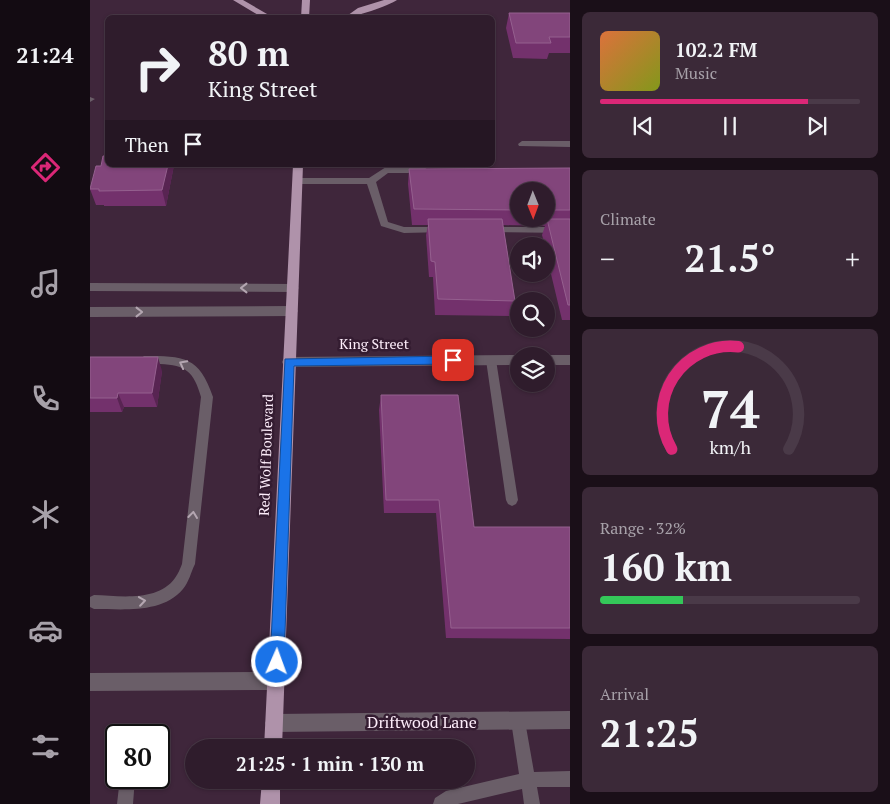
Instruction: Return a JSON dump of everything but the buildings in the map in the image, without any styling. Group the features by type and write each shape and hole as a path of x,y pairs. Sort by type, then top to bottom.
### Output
{"highway":[{"path":"238,0 265,15"},
{"path":"305,15 306,0"},
{"path":"353,15 361,10 393,0"},
{"name":"Red Wolf Boulevard","path":"273,739 298,167"},
{"path":"270,804 271,789"}],"street":[{"path":"90,287 293,288"},
{"path":"90,312 292,312"},
{"name":"King Street","path":"289,362 510,360"},
{"path":"555,360 570,360"},
{"path":"90,682 276,681"},
{"name":"Driftwood Lane","path":"274,723 570,720"}],"lane":[{"path":"522,144 570,144"},
{"path":"298,181 371,181 386,170 434,170"},
{"path":"371,181 384,224 404,230 452,230"},
{"path":"482,230 570,230"},
{"path":"94,602 132,603 158,599 178,585 188,564 208,397 203,382 195,370 179,360 130,359"},
{"path":"491,360 512,500"},
{"path":"518,722 532,804"},
{"path":"441,804 446,799 528,780 570,779"},
{"path":"125,804 127,789"}],"route":[{"path":"277,662 289,362 453,360"}]}
